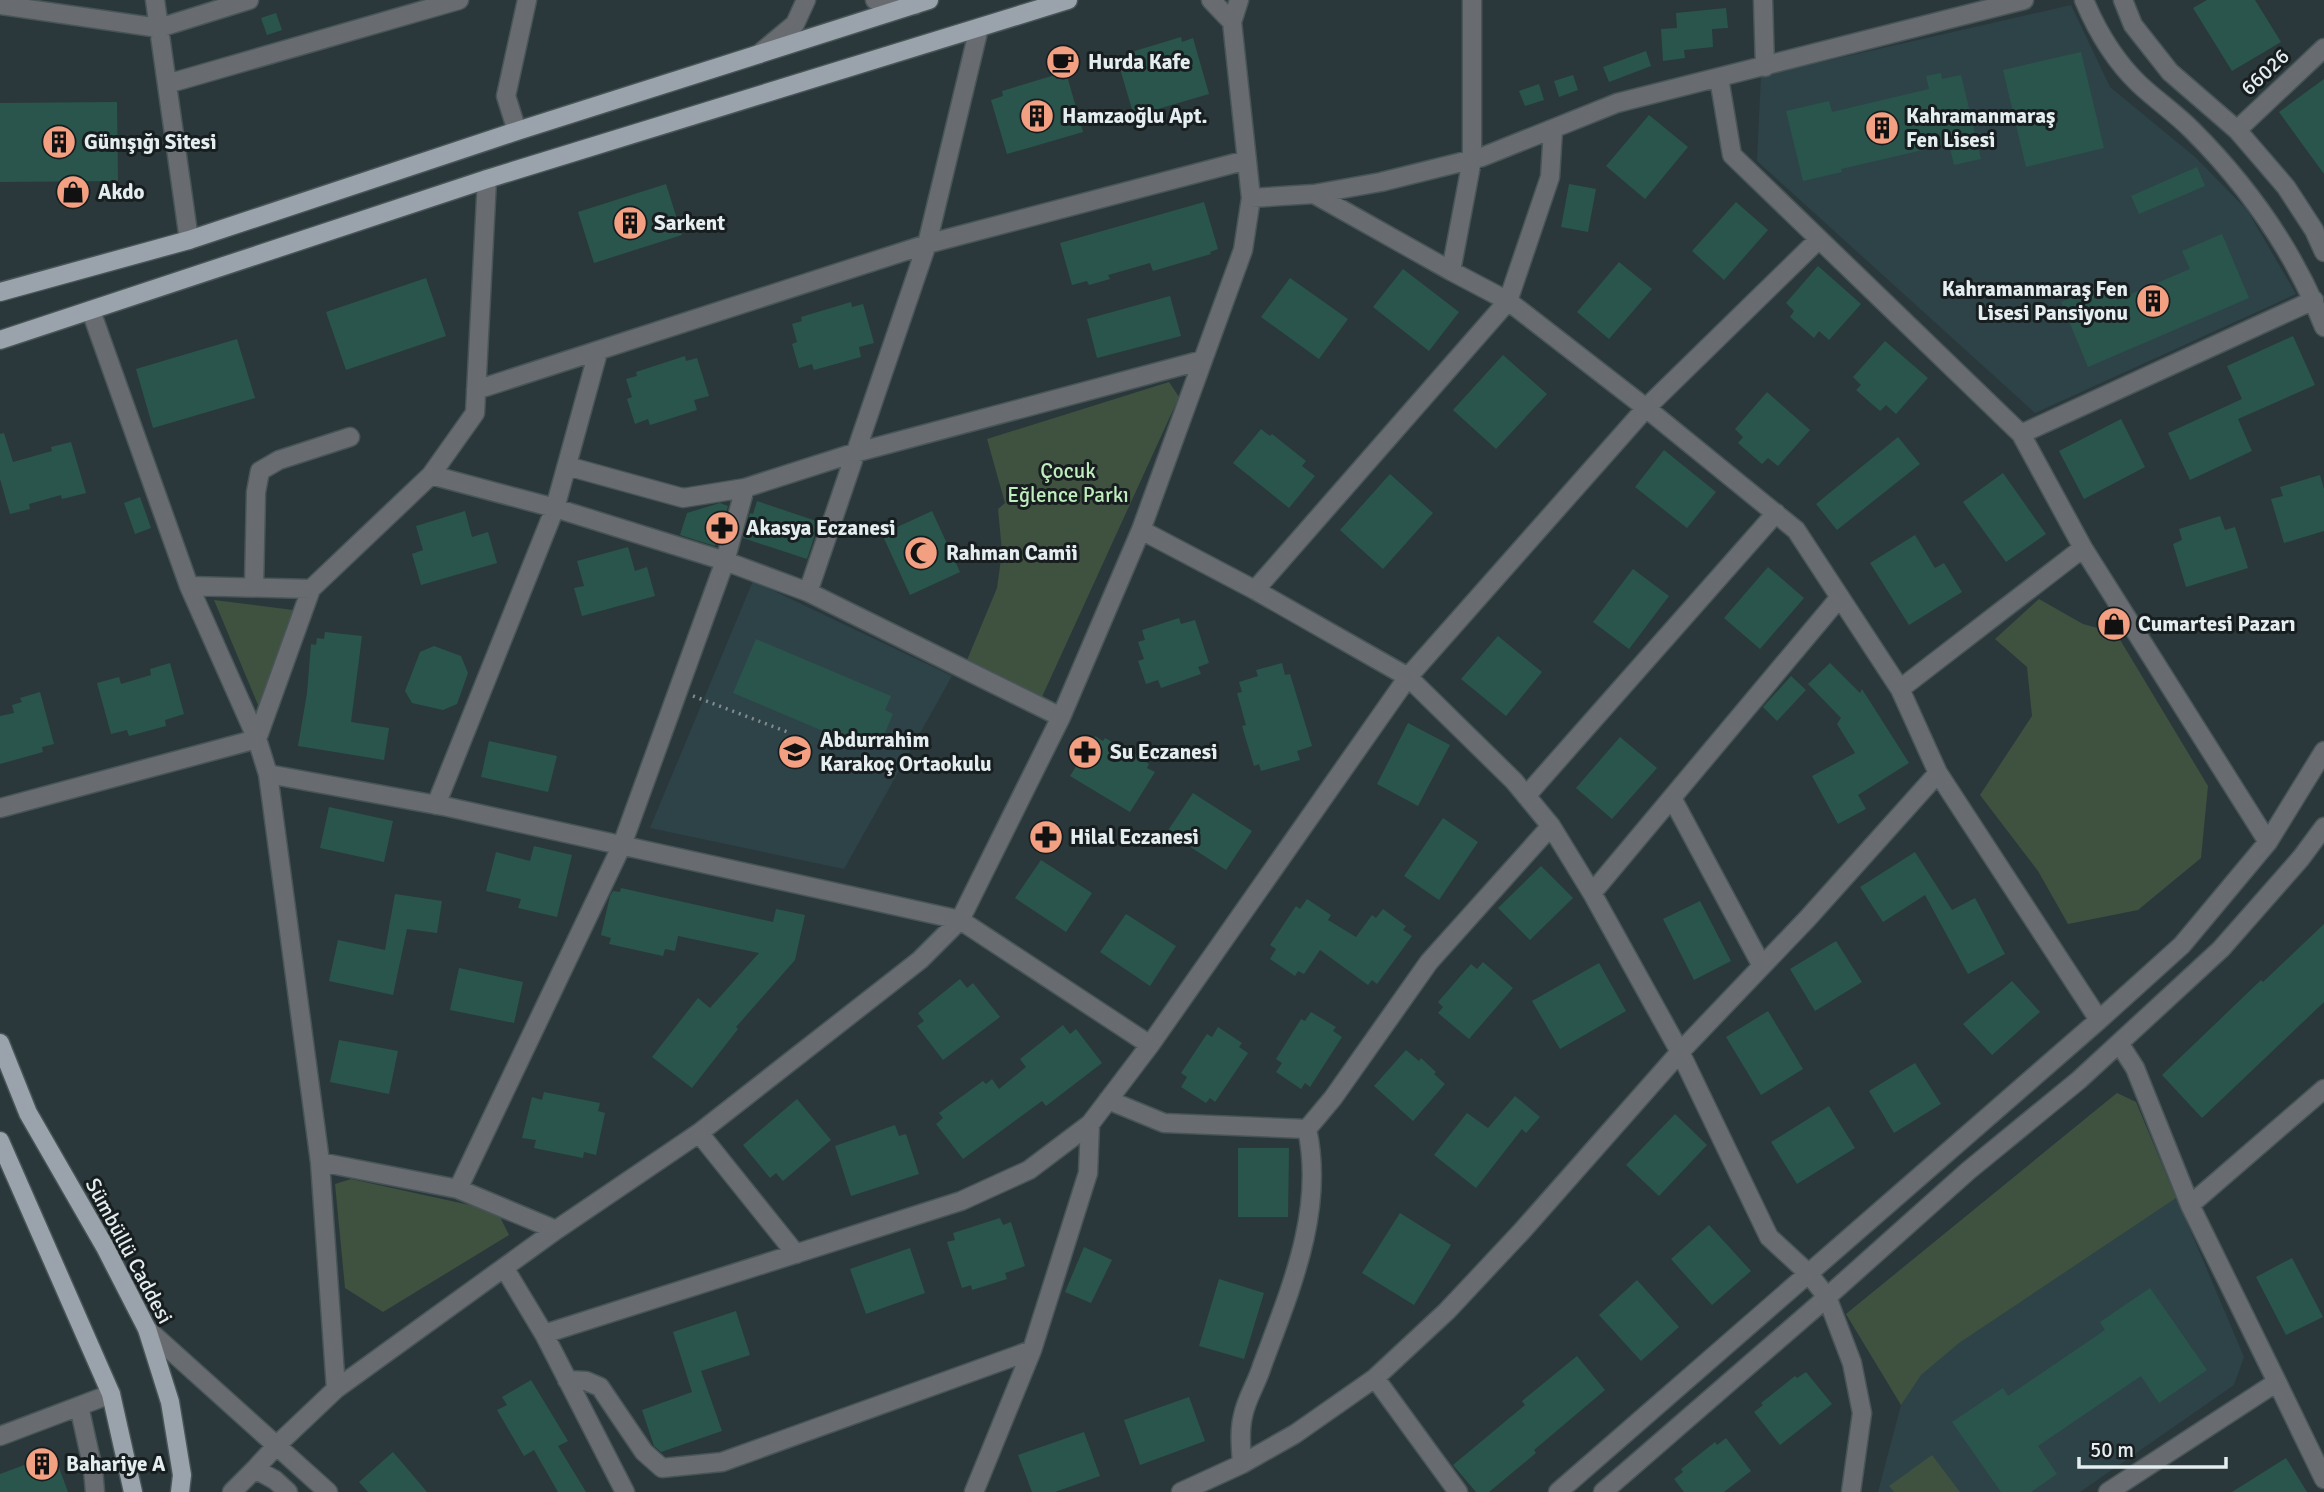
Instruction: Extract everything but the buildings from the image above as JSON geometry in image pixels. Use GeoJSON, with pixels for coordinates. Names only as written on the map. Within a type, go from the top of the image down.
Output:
{"type":"FeatureCollection","features":[{"type":"Feature","properties":{"kind":"main road"},"geometry":{"type":"LineString","coordinates":[[1,340],[487,180],[1068,0]]}},
{"type":"Feature","properties":{"kind":"main road"},"geometry":{"type":"LineString","coordinates":[[0,290],[20,287],[189,240],[517,131],[922,3]]}},
{"type":"Feature","properties":{"kind":"main road","name":"Sümbüllü Caddesi"},"geometry":{"type":"LineString","coordinates":[[0,1043],[28,1113],[105,1247],[147,1329],[170,1402],[182,1475],[180,1492]]}},
{"type":"Feature","properties":{"kind":"main road"},"geometry":{"type":"LineString","coordinates":[[0,1141],[111,1394],[133,1492]]}},
{"type":"Feature","properties":{"kind":"street"},"geometry":{"type":"LineString","coordinates":[[155,0],[189,240]]}},
{"type":"Feature","properties":{"kind":"street"},"geometry":{"type":"LineString","coordinates":[[0,5],[159,28],[249,0]]}},
{"type":"Feature","properties":{"kind":"street"},"geometry":{"type":"LineString","coordinates":[[167,84],[459,0]]}},
{"type":"Feature","properties":{"kind":"street"},"geometry":{"type":"LineString","coordinates":[[517,131],[506,96],[527,0]]}},
{"type":"Feature","properties":{"kind":"street"},"geometry":{"type":"LineString","coordinates":[[756,56],[795,24],[806,0]]}},
{"type":"Feature","properties":{"kind":"street"},"geometry":{"type":"LineString","coordinates":[[875,0],[922,3]]}},
{"type":"Feature","properties":{"kind":"street"},"geometry":{"type":"LineString","coordinates":[[1211,0],[1232,22]]}},
{"type":"Feature","properties":{"kind":"street"},"geometry":{"type":"LineString","coordinates":[[232,1492],[336,1389],[556,1230],[699,1133],[920,960],[960,920],[1061,717],[1141,530],[1243,250],[1251,198],[1232,22],[1239,0]]}},
{"type":"Feature","properties":{"kind":"street"},"geometry":{"type":"LineString","coordinates":[[1451,271],[1472,160],[1472,0]]}},
{"type":"Feature","properties":{"kind":"street"},"geometry":{"type":"LineString","coordinates":[[1763,0],[1765,67]]}},
{"type":"Feature","properties":{"kind":"street"},"geometry":{"type":"LineString","coordinates":[[1251,198],[1314,194],[1381,182],[1472,160],[1617,103],[2024,0]]}},
{"type":"Feature","properties":{"kind":"street"},"geometry":{"type":"LineString","coordinates":[[2084,0],[2097,29],[2138,83],[2191,129],[2239,181],[2295,262],[2324,327]]}},
{"type":"Feature","properties":{"kind":"street"},"geometry":{"type":"LineString","coordinates":[[2123,0],[2133,25],[2170,72],[2237,130],[2286,187],[2314,230],[2324,252]]}},
{"type":"Feature","properties":{"kind":"street"},"geometry":{"type":"LineString","coordinates":[[808,592],[927,244],[979,28]]}},
{"type":"Feature","properties":{"kind":"street","name":"66026"},"geometry":{"type":"LineString","coordinates":[[2237,130],[2324,48]]}},
{"type":"Feature","properties":{"kind":"street"},"geometry":{"type":"LineString","coordinates":[[1718,78],[1732,155],[2021,434],[2083,548],[2268,842]]}},
{"type":"Feature","properties":{"kind":"street"},"geometry":{"type":"LineString","coordinates":[[1255,590],[1508,301],[1550,177],[1553,130]]}},
{"type":"Feature","properties":{"kind":"street"},"geometry":{"type":"LineString","coordinates":[[476,390],[927,244],[1247,160]]}},
{"type":"Feature","properties":{"kind":"street"},"geometry":{"type":"LineString","coordinates":[[257,738],[311,589],[431,475],[475,413],[487,180]]}},
{"type":"Feature","properties":{"kind":"street"},"geometry":{"type":"LineString","coordinates":[[1314,194],[1508,301],[1646,408],[1796,530],[1900,689],[1938,773],[2099,1020]]}},
{"type":"Feature","properties":{"kind":"street"},"geometry":{"type":"LineString","coordinates":[[544,1334],[961,1201],[1029,1170],[1090,1125],[1150,1045],[1408,677],[1646,408],[1818,240]]}},
{"type":"Feature","properties":{"kind":"street"},"geometry":{"type":"LineString","coordinates":[[2021,434],[2314,300]]}},
{"type":"Feature","properties":{"kind":"street"},"geometry":{"type":"LineString","coordinates":[[91,310],[189,586],[257,738],[268,774],[320,1162],[336,1389]]}},
{"type":"Feature","properties":{"kind":"street"},"geometry":{"type":"LineString","coordinates":[[436,805],[555,508],[598,352]]}},
{"type":"Feature","properties":{"kind":"street"},"geometry":{"type":"LineString","coordinates":[[567,466],[683,498],[745,488],[854,453],[1203,359]]}},
{"type":"Feature","properties":{"kind":"street"},"geometry":{"type":"LineString","coordinates":[[254,587],[256,492],[260,471],[279,460],[350,437]]}},
{"type":"Feature","properties":{"kind":"street"},"geometry":{"type":"LineString","coordinates":[[431,475],[555,508],[724,561],[808,592],[1061,717]]}},
{"type":"Feature","properties":{"kind":"street"},"geometry":{"type":"LineString","coordinates":[[458,1189],[622,845],[724,561],[745,488]]}},
{"type":"Feature","properties":{"kind":"street"},"geometry":{"type":"LineString","coordinates":[[1526,796],[1776,513]]}},
{"type":"Feature","properties":{"kind":"street"},"geometry":{"type":"LineString","coordinates":[[1141,530],[1255,590],[1408,677],[1514,781],[1551,826],[1592,893],[1681,1052],[1769,1237],[1808,1273],[1827,1297],[1852,1363],[1862,1413],[1852,1492]]}},
{"type":"Feature","properties":{"kind":"street"},"geometry":{"type":"LineString","coordinates":[[1900,689],[2083,548]]}},
{"type":"Feature","properties":{"kind":"street"},"geometry":{"type":"LineString","coordinates":[[189,586],[311,589]]}},
{"type":"Feature","properties":{"kind":"street"},"geometry":{"type":"LineString","coordinates":[[1592,893],[1840,597]]}},
{"type":"Feature","properties":{"kind":"street"},"geometry":{"type":"LineString","coordinates":[[0,808],[257,738]]}},
{"type":"Feature","properties":{"kind":"street"},"geometry":{"type":"LineString","coordinates":[[1558,1492],[2182,945],[2268,842],[2324,751]]}},
{"type":"Feature","properties":{"kind":"street"},"geometry":{"type":"LineString","coordinates":[[1181,1492],[1241,1464],[1295,1434],[1375,1378],[1447,1311],[1938,773]]}},
{"type":"Feature","properties":{"kind":"street"},"geometry":{"type":"LineString","coordinates":[[268,774],[436,805],[960,920],[1150,1045]]}},
{"type":"Feature","properties":{"kind":"street"},"geometry":{"type":"LineString","coordinates":[[1672,798],[1762,966]]}},
{"type":"Feature","properties":{"kind":"street"},"geometry":{"type":"LineString","coordinates":[[1307,1129],[1429,962],[1551,826]]}},
{"type":"Feature","properties":{"kind":"street"},"geometry":{"type":"LineString","coordinates":[[1602,1492],[1968,1171],[2079,1080],[2221,948],[2301,858],[2324,827]]}},
{"type":"Feature","properties":{"kind":"street"},"geometry":{"type":"LineString","coordinates":[[2119,1043],[2135,1068],[2190,1205],[2324,1479]]}},
{"type":"Feature","properties":{"kind":"street"},"geometry":{"type":"LineString","coordinates":[[2190,1205],[2324,1089]]}},
{"type":"Feature","properties":{"kind":"street"},"geometry":{"type":"LineString","coordinates":[[1108,1101],[1164,1123],[1307,1129]]}},
{"type":"Feature","properties":{"kind":"street"},"geometry":{"type":"LineString","coordinates":[[974,1492],[1032,1350],[1088,1173],[1090,1125]]}},
{"type":"Feature","properties":{"kind":"street"},"geometry":{"type":"LineString","coordinates":[[1241,1464],[1242,1415],[1290,1288],[1309,1225],[1313,1185],[1312,1152],[1307,1129]]}},
{"type":"Feature","properties":{"kind":"street"},"geometry":{"type":"LineString","coordinates":[[699,1133],[796,1254]]}},
{"type":"Feature","properties":{"kind":"street"},"geometry":{"type":"LineString","coordinates":[[320,1162],[458,1189],[556,1230]]}},
{"type":"Feature","properties":{"kind":"street"},"geometry":{"type":"LineString","coordinates":[[505,1269],[544,1334],[625,1492]]}},
{"type":"Feature","properties":{"kind":"street"},"geometry":{"type":"LineString","coordinates":[[147,1329],[328,1492]]}},
{"type":"Feature","properties":{"kind":"street"},"geometry":{"type":"LineString","coordinates":[[567,1380],[586,1381],[600,1387],[644,1452],[662,1468],[722,1462],[1032,1350]]}},
{"type":"Feature","properties":{"kind":"street"},"geometry":{"type":"LineString","coordinates":[[1375,1378],[1458,1492]]}},
{"type":"Feature","properties":{"kind":"street"},"geometry":{"type":"LineString","coordinates":[[2108,1492],[2277,1382]]}},
{"type":"Feature","properties":{"kind":"street"},"geometry":{"type":"LineString","coordinates":[[0,1436],[111,1394]]}},
{"type":"Feature","properties":{"kind":"street"},"geometry":{"type":"LineString","coordinates":[[79,1406],[96,1492]]}},
{"type":"Feature","properties":{"kind":"street"},"geometry":{"type":"LineString","coordinates":[[255,1469],[275,1480],[288,1492]]}},
{"type":"Feature","properties":{"kind":"path"},"geometry":{"type":"LineString","coordinates":[[678,691],[790,733]]}},
{"type":"Feature","properties":{"kind":"shaded area"},"geometry":{"type":"Polygon","coordinates":[[[2071,5],[2110,87],[2195,157],[2247,210],[2296,294],[2035,413],[1757,161],[1761,76],[2071,5]]]}},
{"type":"Feature","properties":{"kind":"shaded area","name":"Abdurrahim Karakoç Ortaokulu"},"geometry":{"type":"Polygon","coordinates":[[[753,581],[952,676],[844,869],[650,828],[753,581]]]}},
{"type":"Feature","properties":{"kind":"shaded area"},"geometry":{"type":"Polygon","coordinates":[[[2117,1093],[2136,1102],[2244,1357],[2234,1385],[2080,1492],[1878,1492],[1901,1405],[1846,1314],[2117,1093]]]}},
{"type":"Feature","properties":{"kind":"green space","name":"Çocuk Eğlence Parkı"},"geometry":{"type":"Polygon","coordinates":[[[1169,382],[1179,397],[1041,699],[967,660],[997,588],[1002,552],[998,509],[1005,503],[987,439],[1169,382]]]}},
{"type":"Feature","properties":{"kind":"green space"},"geometry":{"type":"Polygon","coordinates":[[[2039,599],[2083,624],[2116,633],[2208,786],[2201,858],[2138,910],[2068,924],[2038,871],[1980,795],[2032,716],[2027,667],[1995,639],[2039,599]]]}},
{"type":"Feature","properties":{"kind":"green space"},"geometry":{"type":"Polygon","coordinates":[[[214,600],[293,610],[261,712],[214,600]]]}},
{"type":"Feature","properties":{"kind":"green space"},"geometry":{"type":"Polygon","coordinates":[[[2117,1093],[2136,1102],[2176,1198],[1959,1343],[1921,1375],[1901,1405],[1846,1314],[2117,1093]]]}},
{"type":"Feature","properties":{"kind":"green space"},"geometry":{"type":"Polygon","coordinates":[[[351,1179],[497,1211],[509,1235],[383,1312],[345,1288],[335,1184],[351,1179]]]}},
{"type":"Feature","properties":{"kind":"green space"},"geometry":{"type":"Polygon","coordinates":[[[1932,1455],[1960,1492],[1894,1492],[1889,1486],[1932,1455]]]}},
{"type":"Feature","properties":{"kind":"place","name":"Hurda Kafe"},"geometry":{"type":"Point","coordinates":[1063,62]}},
{"type":"Feature","properties":{"kind":"place","name":"Hamzaoğlu Apt."},"geometry":{"type":"Point","coordinates":[1037,116]}},
{"type":"Feature","properties":{"kind":"place","name":"Kahramanmaraş Fen Lisesi"},"geometry":{"type":"Point","coordinates":[1882,128]}},
{"type":"Feature","properties":{"kind":"place","name":"Günışığı Sitesi"},"geometry":{"type":"Point","coordinates":[59,142]}},
{"type":"Feature","properties":{"kind":"place","name":"Akdo"},"geometry":{"type":"Point","coordinates":[73,192]}},
{"type":"Feature","properties":{"kind":"place","name":"Sarkent"},"geometry":{"type":"Point","coordinates":[630,223]}},
{"type":"Feature","properties":{"kind":"place","name":"Kahramanmaraş Fen Lisesi Pansiyonu"},"geometry":{"type":"Point","coordinates":[2153,301]}},
{"type":"Feature","properties":{"kind":"place","name":"Akasya Eczanesi"},"geometry":{"type":"Point","coordinates":[722,528]}},
{"type":"Feature","properties":{"kind":"place","name":"Rahman Camii"},"geometry":{"type":"Point","coordinates":[921,553]}},
{"type":"Feature","properties":{"kind":"place","name":"Cumartesi Pazarı"},"geometry":{"type":"Point","coordinates":[2114,624]}},
{"type":"Feature","properties":{"kind":"place","name":"Abdurrahim Karakoç Ortaokulu"},"geometry":{"type":"Point","coordinates":[795,752]}},
{"type":"Feature","properties":{"kind":"place","name":"Su Eczanesi"},"geometry":{"type":"Point","coordinates":[1085,752]}},
{"type":"Feature","properties":{"kind":"place","name":"Hilal Eczanesi"},"geometry":{"type":"Point","coordinates":[1046,837]}},
{"type":"Feature","properties":{"kind":"place","name":"Bahariye A"},"geometry":{"type":"Point","coordinates":[42,1464]}}]}
